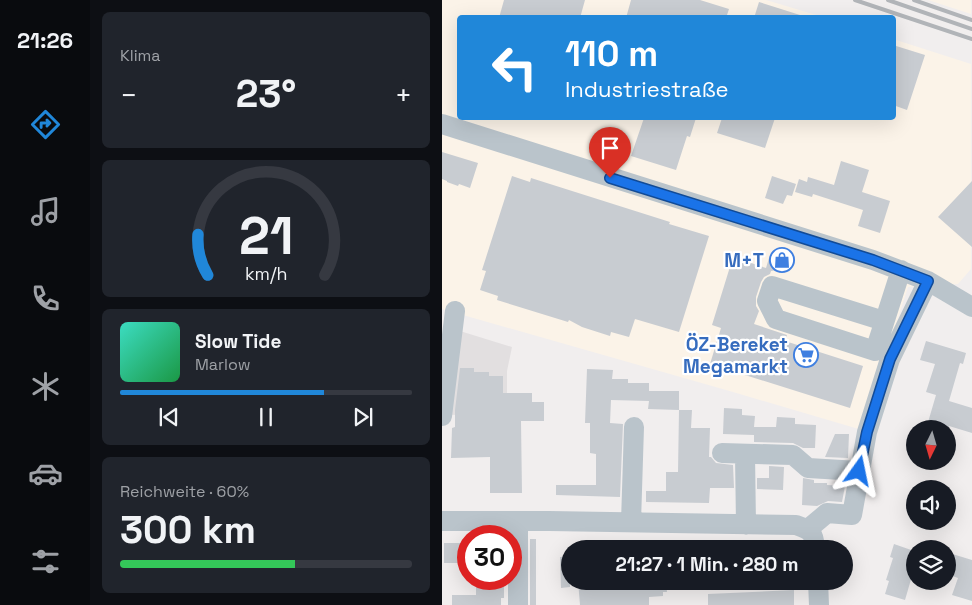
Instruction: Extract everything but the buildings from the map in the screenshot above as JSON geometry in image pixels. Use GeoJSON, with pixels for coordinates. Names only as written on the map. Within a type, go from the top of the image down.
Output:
{"type":"FeatureCollection","features":[{"type":"Feature","properties":{"kind":"street"},"geometry":{"type":"LineString","coordinates":[[442,124],[873,260],[928,281],[972,306]]}},
{"type":"Feature","properties":{"kind":"street"},"geometry":{"type":"LineString","coordinates":[[884,322],[772,286],[767,301],[776,319],[875,351],[901,270]]}},
{"type":"Feature","properties":{"kind":"street"},"geometry":{"type":"LineString","coordinates":[[808,529],[827,513],[852,515],[867,432],[890,359],[928,281]]}},
{"type":"Feature","properties":{"kind":"street"},"geometry":{"type":"LineString","coordinates":[[442,416],[455,311]]}},
{"type":"Feature","properties":{"kind":"street"},"geometry":{"type":"LineString","coordinates":[[631,522],[634,427]]}},
{"type":"Feature","properties":{"kind":"street"},"geometry":{"type":"LineString","coordinates":[[722,453],[793,455],[808,468],[859,471]]}},
{"type":"Feature","properties":{"kind":"street"},"geometry":{"type":"LineString","coordinates":[[745,454],[746,525]]}},
{"type":"Feature","properties":{"kind":"street"},"geometry":{"type":"LineString","coordinates":[[442,521],[796,525],[808,529],[815,540]]}},
{"type":"Feature","properties":{"kind":"street"},"geometry":{"type":"LineString","coordinates":[[518,521],[518,605]]}},
{"type":"Feature","properties":{"kind":"street"},"geometry":{"type":"LineString","coordinates":[[818,590],[819,605]]}},
{"type":"Feature","properties":{"kind":"shaded area"},"geometry":{"type":"Polygon","coordinates":[[[442,0],[766,0],[816,15],[457,15],[457,120],[896,120],[896,40],[971,64],[971,269],[958,284],[908,287],[862,430],[442,309],[442,0]]]}},
{"type":"Feature","properties":{"kind":"shaded area"},"geometry":{"type":"Polygon","coordinates":[[[928,0],[971,0],[971,14],[928,0]]]}},
{"type":"Feature","properties":{"kind":"shaded area"},"geometry":{"type":"Polygon","coordinates":[[[460,331],[512,347],[507,371],[507,414],[447,415],[460,331]]]}},
{"type":"Feature","properties":{"kind":"railway"},"geometry":{"type":"LineString","coordinates":[[855,0],[972,39]]}},
{"type":"Feature","properties":{"kind":"railway"},"geometry":{"type":"LineString","coordinates":[[888,0],[972,29]]}},
{"type":"Feature","properties":{"kind":"railway"},"geometry":{"type":"LineString","coordinates":[[914,0],[972,20]]}},
{"type":"Feature","properties":{"kind":"place","name":"M+T"},"geometry":{"type":"Point","coordinates":[782,260]}},
{"type":"Feature","properties":{"kind":"place","name":"ÖZ-Bereket Megamarkt"},"geometry":{"type":"Point","coordinates":[806,355]}},
{"type":"Feature","properties":{"kind":"route"},"geometry":{"type":"LineString","coordinates":[[610,178],[873,260],[928,281],[890,359],[867,432],[859,471]]}}]}
